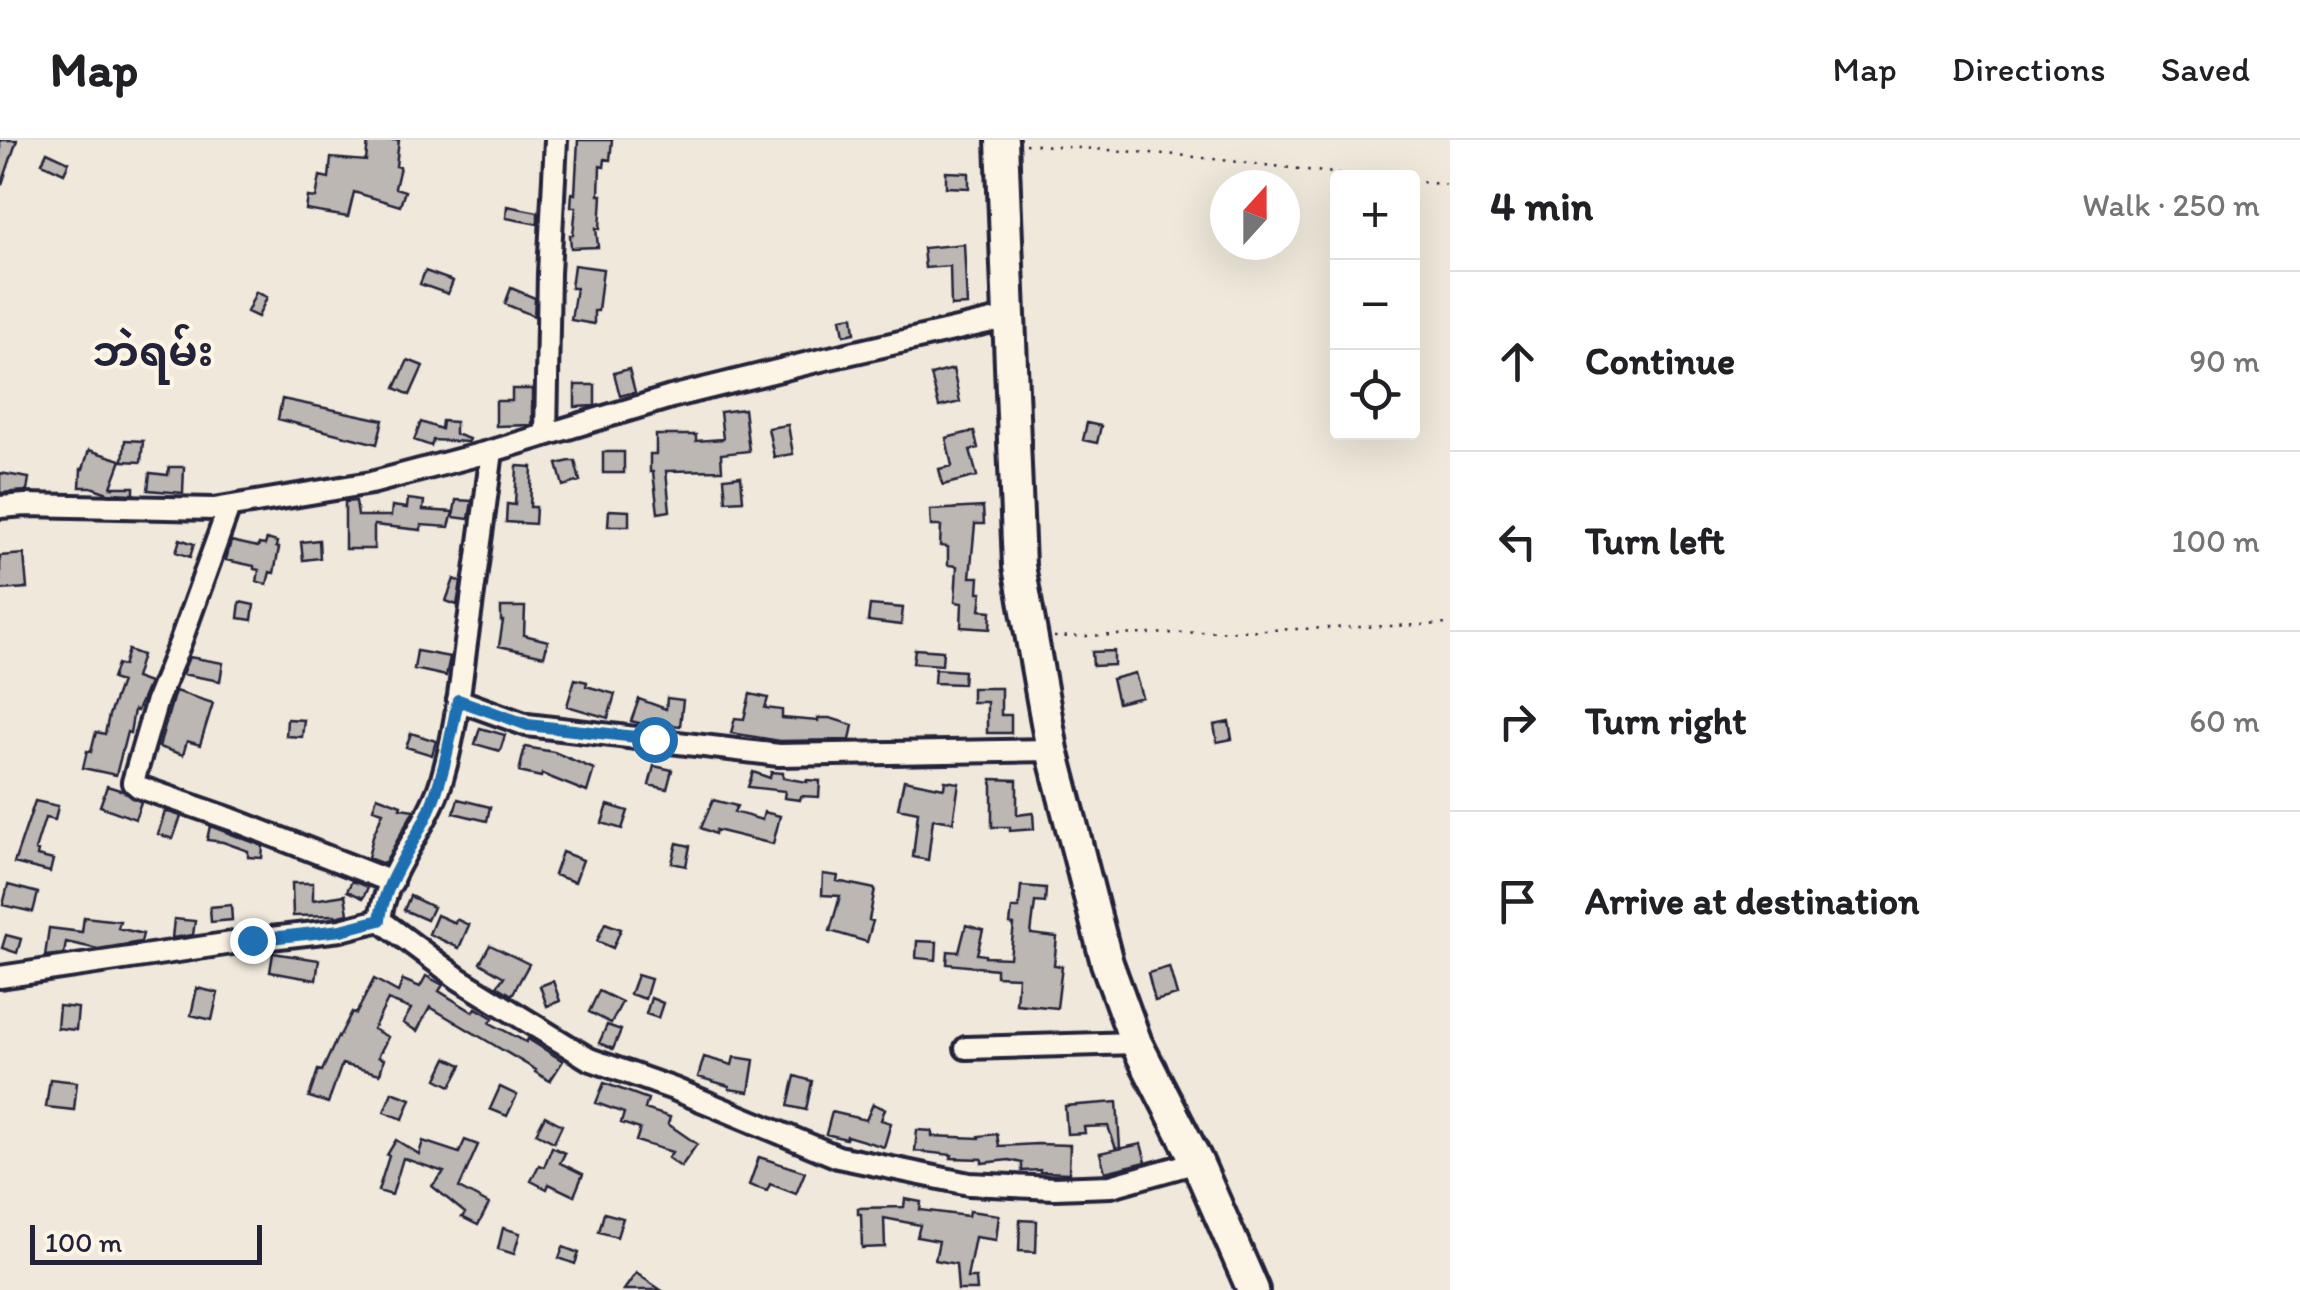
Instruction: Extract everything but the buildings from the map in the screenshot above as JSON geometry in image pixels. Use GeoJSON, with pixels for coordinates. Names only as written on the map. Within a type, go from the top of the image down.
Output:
{"type":"FeatureCollection","features":[{"type":"Feature","properties":{"kind":"highway"},"geometry":{"type":"LineString","coordinates":[[1002,141],[1019,566],[1052,750],[1107,963],[1136,1043],[1197,1162],[1253,1290]]}},
{"type":"Feature","properties":{"kind":"street"},"geometry":{"type":"LineString","coordinates":[[546,434],[556,140]]}},
{"type":"Feature","properties":{"kind":"street"},"geometry":{"type":"LineString","coordinates":[[0,507],[214,510],[372,483],[728,383],[1010,317]]}},
{"type":"Feature","properties":{"kind":"street"},"geometry":{"type":"LineString","coordinates":[[380,920],[392,882],[442,781],[458,700],[492,451]]}},
{"type":"Feature","properties":{"kind":"street"},"geometry":{"type":"LineString","coordinates":[[229,507],[157,700],[133,782],[392,882]]}},
{"type":"Feature","properties":{"kind":"street"},"geometry":{"type":"LineString","coordinates":[[458,700],[528,725],[780,755],[1052,750]]}},
{"type":"Feature","properties":{"kind":"street"},"geometry":{"type":"LineString","coordinates":[[0,977],[341,930],[380,920]]}},
{"type":"Feature","properties":{"kind":"street"},"geometry":{"type":"LineString","coordinates":[[380,920],[459,979],[589,1059],[838,1158],[969,1184],[1054,1188],[1111,1186],[1197,1162]]}},
{"type":"Feature","properties":{"kind":"street"},"geometry":{"type":"LineString","coordinates":[[966,1048],[1136,1043]]}},
{"type":"Feature","properties":{"kind":"path"},"geometry":{"type":"LineString","coordinates":[[1002,141],[1178,154],[1330,172]]}},
{"type":"Feature","properties":{"kind":"path"},"geometry":{"type":"LineString","coordinates":[[1420,182],[1450,184]]}},
{"type":"Feature","properties":{"kind":"path"},"geometry":{"type":"LineString","coordinates":[[1032,638],[1450,624]]}},
{"type":"Feature","properties":{"kind":"district","name":"ဘဲရမ်း"},"geometry":{"type":"Point","coordinates":[153,351]}},
{"type":"Feature","properties":{"kind":"route"},"geometry":{"type":"LineString","coordinates":[[252,940],[341,930],[380,920],[398,868],[442,781],[458,700],[528,725],[654,739]]}}]}
